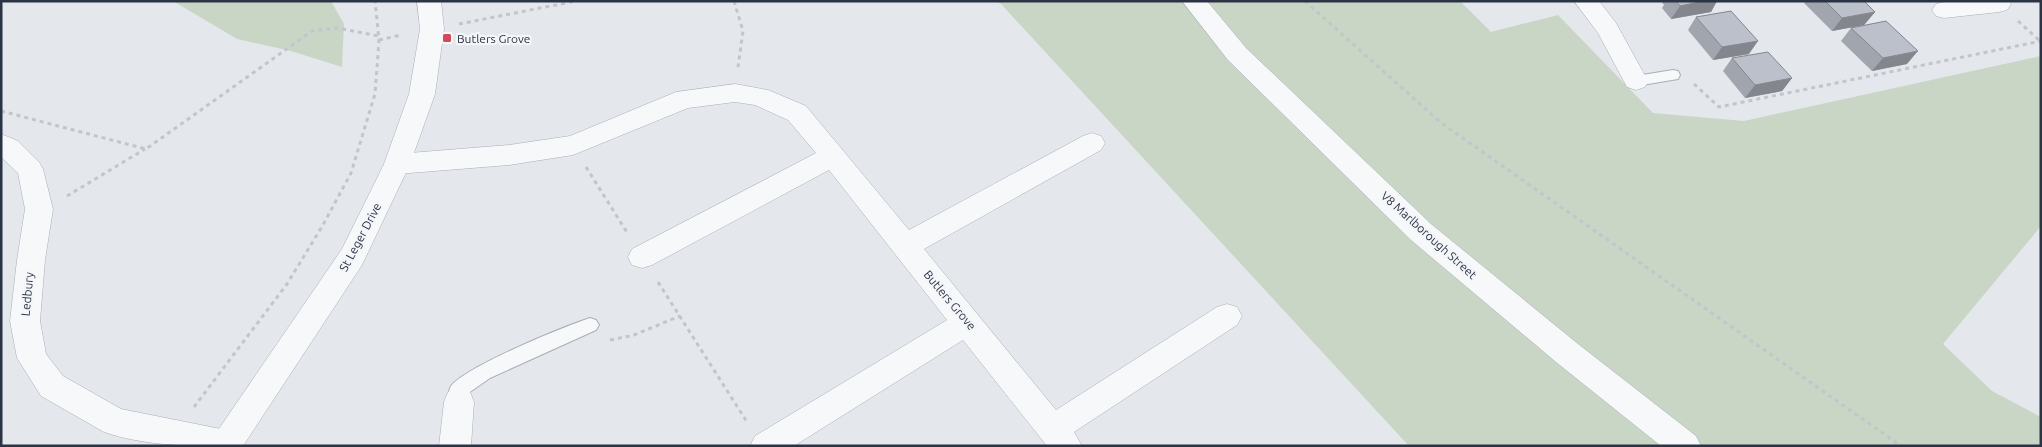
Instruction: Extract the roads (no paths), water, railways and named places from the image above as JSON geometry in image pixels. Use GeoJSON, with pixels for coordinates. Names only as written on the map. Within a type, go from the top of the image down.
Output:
{"type":"FeatureCollection","features":[{"type":"Feature","properties":{"kind":"street","name":"St Leger Drive"},"geometry":{"type":"LineString","coordinates":[[225,445],[352,257],[397,164],[422,94],[432,29],[428,1]]}},
{"type":"Feature","properties":{"kind":"street","name":"V8 Marlborough Street"},"geometry":{"type":"LineString","coordinates":[[1194,1],[1237,54],[1421,232],[1566,353],[1685,446]]}},
{"type":"Feature","properties":{"kind":"street"},"geometry":{"type":"LineString","coordinates":[[1586,1],[1608,29],[1636,82]]}},
{"type":"Feature","properties":{"kind":"street"},"geometry":{"type":"LineString","coordinates":[[1944,10],[1971,4],[1999,4]]}},
{"type":"Feature","properties":{"kind":"street","name":"Butlers Grove"},"geometry":{"type":"LineString","coordinates":[[397,164],[509,155],[573,145],[685,99],[735,93],[758,97],[797,113],[968,322],[1059,437]]}},
{"type":"Feature","properties":{"kind":"street"},"geometry":{"type":"LineString","coordinates":[[905,246],[1092,143]]}},
{"type":"Feature","properties":{"kind":"street","name":"Ledbury"},"geometry":{"type":"LineString","coordinates":[[1,144],[9,148],[30,169],[39,209],[30,260],[25,321],[32,358],[52,386],[114,422],[225,445]]}},
{"type":"Feature","properties":{"kind":"street"},"geometry":{"type":"LineString","coordinates":[[642,258],[833,156]]}},
{"type":"Feature","properties":{"kind":"street"},"geometry":{"type":"LineString","coordinates":[[1059,437],[1227,316]]}},
{"type":"Feature","properties":{"kind":"street"},"geometry":{"type":"LineString","coordinates":[[759,438],[968,322]]}},
{"type":"Feature","properties":{"kind":"street"},"geometry":{"type":"LineString","coordinates":[[455,446],[459,402]]}},
{"type":"Feature","properties":{"kind":"lane"},"geometry":{"type":"LineString","coordinates":[[1636,82],[1673,75]]}},
{"type":"Feature","properties":{"kind":"lane"},"geometry":{"type":"LineString","coordinates":[[459,402],[458,391],[484,372],[590,325]]}},
{"type":"Feature","properties":{"kind":"place","name":"Butlers Grove"},"geometry":{"type":"Point","coordinates":[447,38]}}]}
